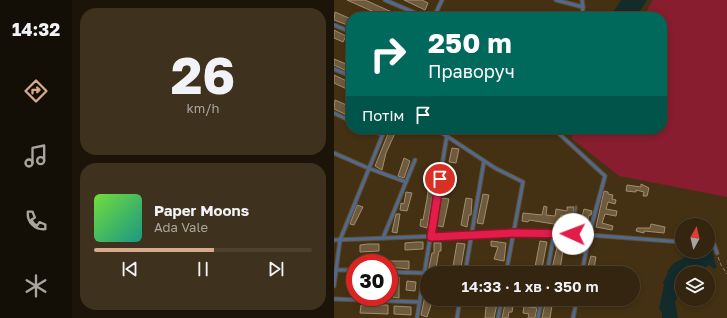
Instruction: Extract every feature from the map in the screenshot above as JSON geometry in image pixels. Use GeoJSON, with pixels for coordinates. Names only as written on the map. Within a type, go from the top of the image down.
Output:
{"type":"FeatureCollection","features":[{"type":"Feature","properties":{"kind":"street"},"geometry":{"type":"LineString","coordinates":[[385,0],[413,12]]}},
{"type":"Feature","properties":{"kind":"street"},"geometry":{"type":"LineString","coordinates":[[436,12],[442,0]]}},
{"type":"Feature","properties":{"kind":"street"},"geometry":{"type":"LineString","coordinates":[[556,0],[583,7]]}},
{"type":"Feature","properties":{"kind":"street"},"geometry":{"type":"LineString","coordinates":[[582,0],[582,12]]}},
{"type":"Feature","properties":{"kind":"street"},"geometry":{"type":"LineString","coordinates":[[334,25],[346,30]]}},
{"type":"Feature","properties":{"kind":"street"},"geometry":{"type":"LineString","coordinates":[[334,69],[346,74]]}},
{"type":"Feature","properties":{"kind":"street"},"geometry":{"type":"LineString","coordinates":[[334,114],[346,119]]}},
{"type":"Feature","properties":{"kind":"street"},"geometry":{"type":"LineString","coordinates":[[334,286],[340,240],[383,134]]}},
{"type":"Feature","properties":{"kind":"street"},"geometry":{"type":"LineString","coordinates":[[559,134],[605,176],[589,235],[583,266]]}},
{"type":"Feature","properties":{"kind":"street"},"geometry":{"type":"LineString","coordinates":[[425,266],[447,135],[495,168],[523,182],[507,266]]}},
{"type":"Feature","properties":{"kind":"street"},"geometry":{"type":"LineString","coordinates":[[334,153],[368,168],[406,182]]}},
{"type":"Feature","properties":{"kind":"street"},"geometry":{"type":"LineString","coordinates":[[383,238],[415,160]]}},
{"type":"Feature","properties":{"kind":"street"},"geometry":{"type":"LineString","coordinates":[[466,266],[484,161]]}},
{"type":"Feature","properties":{"kind":"street"},"geometry":{"type":"LineString","coordinates":[[334,240],[514,233],[573,234],[675,241]]}},
{"type":"Feature","properties":{"kind":"street"},"geometry":{"type":"LineString","coordinates":[[548,266],[554,234]]}},
{"type":"Feature","properties":{"kind":"street"},"geometry":{"type":"LineString","coordinates":[[715,247],[717,253]]}},
{"type":"Feature","properties":{"kind":"street"},"geometry":{"type":"LineString","coordinates":[[336,270],[346,270]]}},
{"type":"Feature","properties":{"kind":"street"},"geometry":{"type":"LineString","coordinates":[[398,272],[420,273]]}},
{"type":"Feature","properties":{"kind":"street"},"geometry":{"type":"LineString","coordinates":[[416,318],[420,296]]}},
{"type":"Feature","properties":{"kind":"street"},"geometry":{"type":"LineString","coordinates":[[334,299],[419,302]]}},
{"type":"Feature","properties":{"kind":"street"},"geometry":{"type":"LineString","coordinates":[[456,318],[459,306]]}},
{"type":"Feature","properties":{"kind":"street"},"geometry":{"type":"LineString","coordinates":[[498,318],[501,306]]}},
{"type":"Feature","properties":{"kind":"street"},"geometry":{"type":"LineString","coordinates":[[538,318],[541,306]]}},
{"type":"Feature","properties":{"kind":"street"},"geometry":{"type":"LineString","coordinates":[[573,318],[576,306]]}},
{"type":"Feature","properties":{"kind":"lane"},"geometry":{"type":"LineString","coordinates":[[573,234],[576,207]]}},
{"type":"Feature","properties":{"kind":"path"},"geometry":{"type":"LineString","coordinates":[[717,253],[721,265],[727,274]]}},
{"type":"Feature","properties":{"kind":"shaded area"},"geometry":{"type":"Polygon","coordinates":[[[653,0],[727,0],[727,197],[619,176],[571,138],[574,134],[667,134],[667,12],[646,12],[653,0]]]}},
{"type":"Feature","properties":{"kind":"water"},"geometry":{"type":"Polygon","coordinates":[[[621,0],[647,0],[639,12],[613,12],[621,0]]]}},
{"type":"Feature","properties":{"kind":"water"},"geometry":{"type":"Polygon","coordinates":[[[714,258],[717,267],[715,268],[715,266],[709,265],[675,266],[675,306],[678,318],[662,318],[662,313],[659,309],[664,285],[663,282],[668,270],[674,263],[682,259],[714,258]]]}},
{"type":"Feature","properties":{"kind":"building"},"geometry":{"type":"Polygon","coordinates":[[[347,0],[365,0],[392,12],[374,12],[347,0]]]}},
{"type":"Feature","properties":{"kind":"building"},"geometry":{"type":"Polygon","coordinates":[[[404,0],[422,0],[428,3],[425,10],[404,0]]]}},
{"type":"Feature","properties":{"kind":"building"},"geometry":{"type":"Polygon","coordinates":[[[335,12],[346,17],[346,24],[334,20],[335,12]]]}},
{"type":"Feature","properties":{"kind":"building"},"geometry":{"type":"Polygon","coordinates":[[[334,30],[346,36],[343,42],[334,38],[334,30]]]}},
{"type":"Feature","properties":{"kind":"building"},"geometry":{"type":"Polygon","coordinates":[[[334,59],[346,64],[346,71],[334,65],[334,59]]]}},
{"type":"Feature","properties":{"kind":"building"},"geometry":{"type":"Polygon","coordinates":[[[334,75],[346,81],[346,89],[334,83],[334,75]]]}},
{"type":"Feature","properties":{"kind":"building"},"geometry":{"type":"Polygon","coordinates":[[[335,100],[346,105],[346,115],[334,109],[335,100]]]}},
{"type":"Feature","properties":{"kind":"building"},"geometry":{"type":"Polygon","coordinates":[[[388,134],[395,134],[386,153],[382,170],[375,166],[388,134]]]}},
{"type":"Feature","properties":{"kind":"building"},"geometry":{"type":"Polygon","coordinates":[[[452,148],[459,149],[456,163],[449,162],[452,148]]]}},
{"type":"Feature","properties":{"kind":"building"},"geometry":{"type":"Polygon","coordinates":[[[404,158],[410,161],[404,178],[398,176],[404,158]]]}},
{"type":"Feature","properties":{"kind":"building"},"geometry":{"type":"Polygon","coordinates":[[[431,165],[438,166],[427,228],[420,226],[421,219],[423,220],[427,199],[431,165]]]}},
{"type":"Feature","properties":{"kind":"building"},"geometry":{"type":"Polygon","coordinates":[[[641,184],[649,188],[647,196],[643,196],[644,192],[636,190],[636,192],[626,191],[627,185],[641,187],[641,184]]]}},
{"type":"Feature","properties":{"kind":"building"},"geometry":{"type":"Polygon","coordinates":[[[604,191],[613,195],[612,199],[616,200],[615,204],[608,202],[606,209],[617,211],[616,216],[605,214],[602,223],[613,226],[612,230],[596,227],[604,191]]]}},
{"type":"Feature","properties":{"kind":"building"},"geometry":{"type":"Polygon","coordinates":[[[406,192],[412,193],[407,211],[400,210],[401,203],[404,204],[406,192]]]}},
{"type":"Feature","properties":{"kind":"building"},"geometry":{"type":"Polygon","coordinates":[[[483,194],[489,195],[483,224],[477,223],[483,194]]]}},
{"type":"Feature","properties":{"kind":"building"},"geometry":{"type":"Polygon","coordinates":[[[441,198],[449,199],[443,227],[435,225],[441,198]]]}},
{"type":"Feature","properties":{"kind":"building"},"geometry":{"type":"Polygon","coordinates":[[[466,198],[472,199],[471,215],[469,215],[467,227],[461,225],[466,198]]]}},
{"type":"Feature","properties":{"kind":"building"},"geometry":{"type":"Polygon","coordinates":[[[357,205],[363,207],[354,225],[350,224],[357,205]]]}},
{"type":"Feature","properties":{"kind":"building"},"geometry":{"type":"Polygon","coordinates":[[[544,206],[547,207],[546,215],[555,216],[556,209],[567,211],[567,207],[574,207],[572,224],[566,224],[567,216],[561,215],[560,225],[529,220],[528,222],[522,221],[523,213],[542,215],[544,206]]]}},
{"type":"Feature","properties":{"kind":"building"},"geometry":{"type":"Polygon","coordinates":[[[584,209],[592,211],[591,215],[589,215],[586,226],[580,224],[584,209]]]}},
{"type":"Feature","properties":{"kind":"building"},"geometry":{"type":"Polygon","coordinates":[[[396,214],[400,214],[397,233],[392,232],[396,214]]]}},
{"type":"Feature","properties":{"kind":"building"},"geometry":{"type":"Polygon","coordinates":[[[651,224],[665,227],[664,233],[644,231],[644,233],[636,231],[637,228],[650,228],[651,224]]]}},
{"type":"Feature","properties":{"kind":"building"},"geometry":{"type":"Polygon","coordinates":[[[491,241],[506,243],[504,261],[494,259],[498,247],[491,246],[491,241]]]}},
{"type":"Feature","properties":{"kind":"building"},"geometry":{"type":"Polygon","coordinates":[[[540,241],[547,242],[542,266],[535,266],[540,241]]]}},
{"type":"Feature","properties":{"kind":"building"},"geometry":{"type":"Polygon","coordinates":[[[423,242],[423,249],[405,250],[405,243],[423,242]]]}},
{"type":"Feature","properties":{"kind":"building"},"geometry":{"type":"Polygon","coordinates":[[[434,243],[441,243],[441,251],[439,251],[436,266],[429,266],[432,253],[434,253],[434,243]]]}},
{"type":"Feature","properties":{"kind":"building"},"geometry":{"type":"Polygon","coordinates":[[[457,243],[465,244],[461,266],[453,266],[457,243]]]}},
{"type":"Feature","properties":{"kind":"building"},"geometry":{"type":"Polygon","coordinates":[[[558,243],[564,244],[560,266],[553,266],[557,247],[555,246],[558,243]]]}},
{"type":"Feature","properties":{"kind":"building"},"geometry":{"type":"Polygon","coordinates":[[[379,244],[379,251],[360,252],[360,245],[379,244]]]}},
{"type":"Feature","properties":{"kind":"building"},"geometry":{"type":"Polygon","coordinates":[[[591,256],[596,257],[594,266],[588,266],[591,256]]]}},
{"type":"Feature","properties":{"kind":"building"},"geometry":{"type":"Polygon","coordinates":[[[398,261],[409,261],[409,269],[398,268],[398,261]]]}},
{"type":"Feature","properties":{"kind":"building"},"geometry":{"type":"Polygon","coordinates":[[[398,277],[399,277],[398,298],[398,277]]]}},
{"type":"Feature","properties":{"kind":"building"},"geometry":{"type":"Polygon","coordinates":[[[407,281],[416,282],[415,291],[406,290],[407,281]]]}},
{"type":"Feature","properties":{"kind":"building"},"geometry":{"type":"Polygon","coordinates":[[[361,306],[388,306],[388,314],[360,313],[361,306]]]}},
{"type":"Feature","properties":{"kind":"building"},"geometry":{"type":"Polygon","coordinates":[[[394,306],[411,307],[411,315],[394,314],[394,306]]]}},
{"type":"Feature","properties":{"kind":"building"},"geometry":{"type":"Polygon","coordinates":[[[423,306],[431,306],[427,317],[421,315],[423,306]]]}},
{"type":"Feature","properties":{"kind":"building"},"geometry":{"type":"Polygon","coordinates":[[[497,306],[494,318],[485,318],[486,307],[497,306]]]}},
{"type":"Feature","properties":{"kind":"building"},"geometry":{"type":"Polygon","coordinates":[[[505,306],[513,306],[512,312],[509,312],[508,318],[502,318],[505,306]]]}},
{"type":"Feature","properties":{"kind":"building"},"geometry":{"type":"Polygon","coordinates":[[[524,306],[537,308],[535,318],[528,318],[529,314],[523,313],[524,306]]]}},
{"type":"Feature","properties":{"kind":"building"},"geometry":{"type":"Polygon","coordinates":[[[545,306],[552,306],[550,318],[542,318],[545,306]]]}},
{"type":"Feature","properties":{"kind":"route"},"geometry":{"type":"LineString","coordinates":[[440,179],[431,237],[514,233],[573,234]]}}]}
